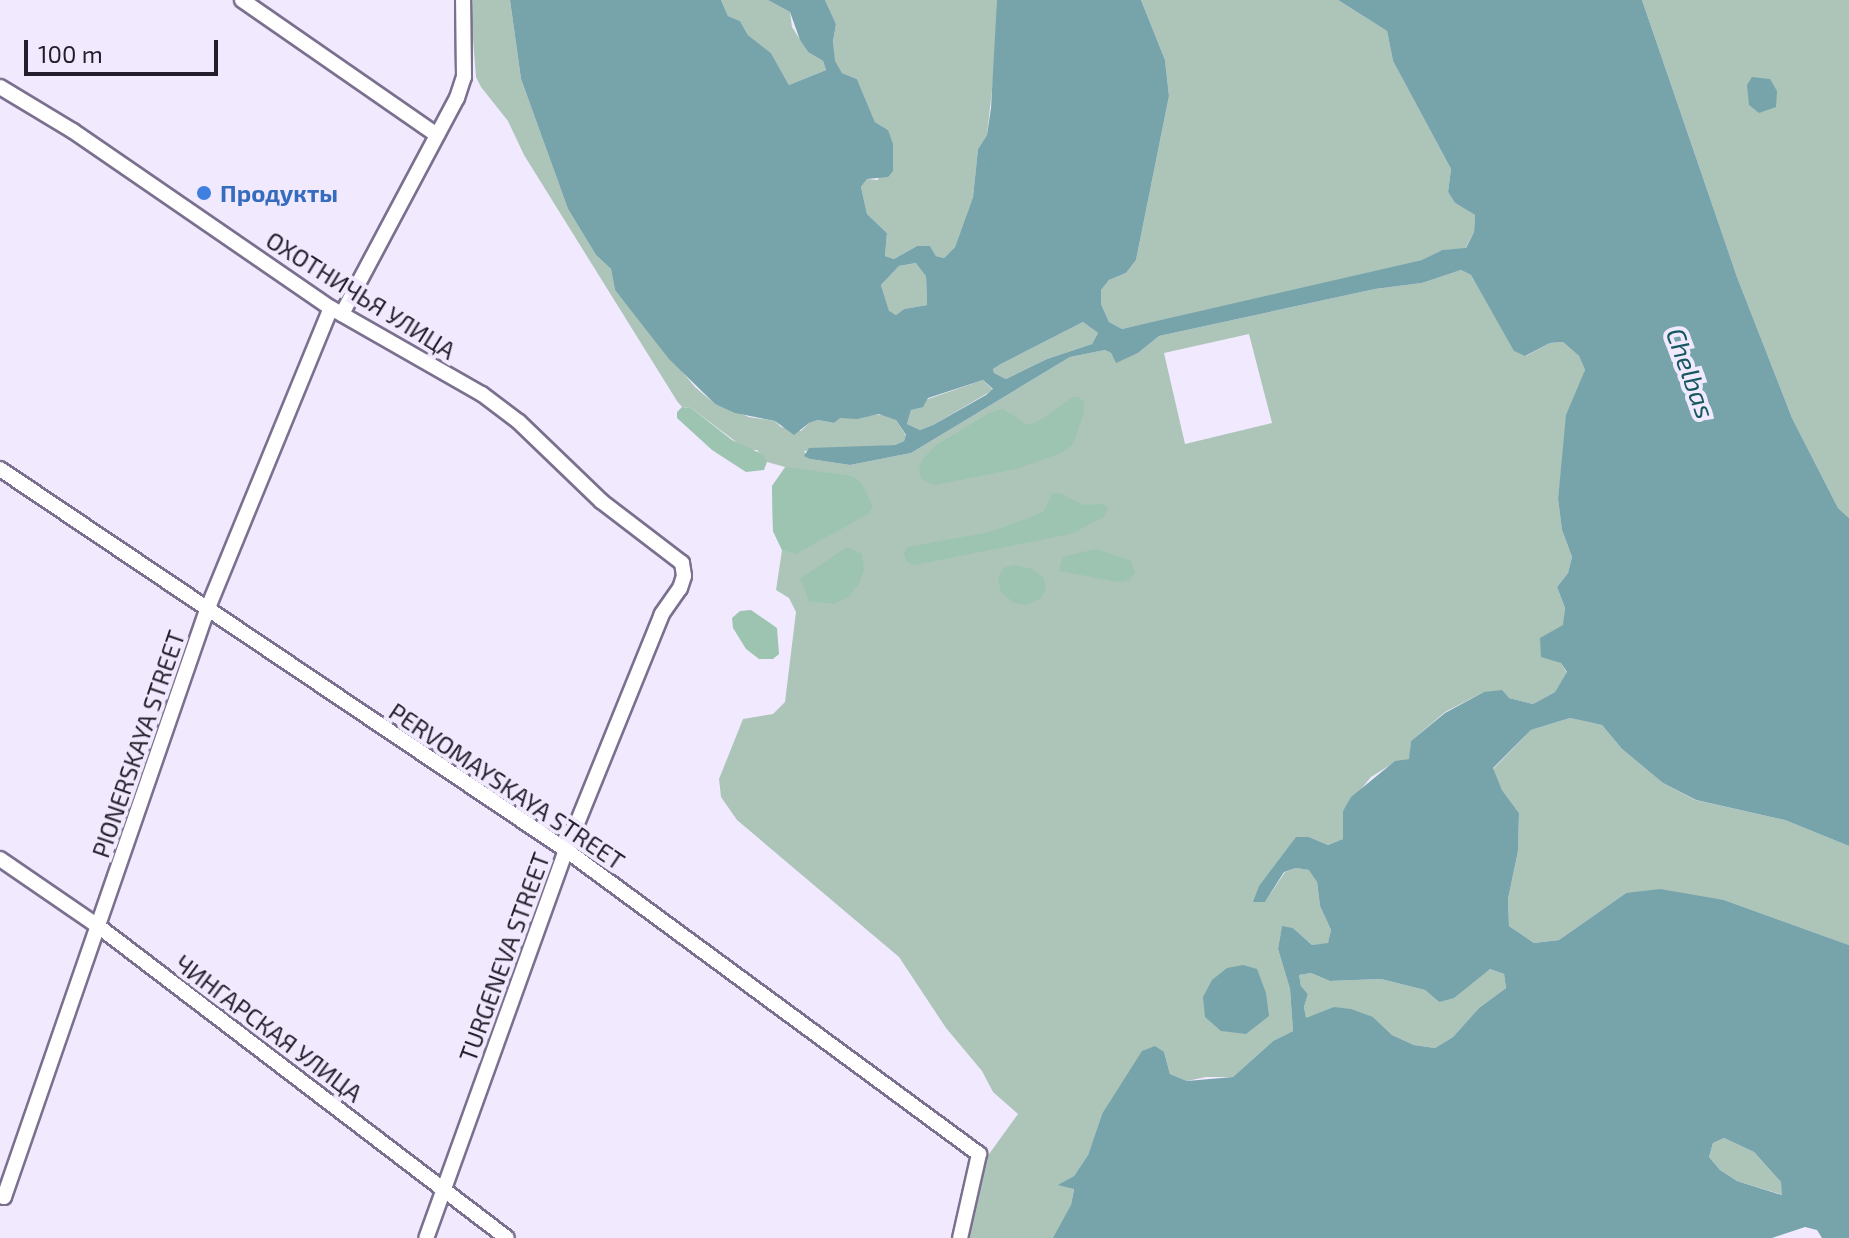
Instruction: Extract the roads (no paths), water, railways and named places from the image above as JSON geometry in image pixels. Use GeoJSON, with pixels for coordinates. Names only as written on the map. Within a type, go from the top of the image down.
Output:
{"type":"FeatureCollection","features":[{"type":"Feature","properties":{"kind":"street"},"geometry":{"type":"LineString","coordinates":[[242,0],[437,135]]}},
{"type":"Feature","properties":{"kind":"street","name":"PIONERSKAYA STREET"},"geometry":{"type":"LineString","coordinates":[[0,1196],[4,1197],[207,610],[337,311],[437,135],[464,77],[463,0]]}},
{"type":"Feature","properties":{"kind":"street","name":"ОХОТНИЧЬЯ УЛИЦА"},"geometry":{"type":"LineString","coordinates":[[0,87],[73,131],[337,311],[482,394],[519,422],[601,501],[682,563]]}},
{"type":"Feature","properties":{"kind":"street","name":"PERVOMAYSKAYA STREET"},"geometry":{"type":"LineString","coordinates":[[0,469],[566,850],[979,1154],[960,1238]]}},
{"type":"Feature","properties":{"kind":"street","name":"TURGENEVA STREET"},"geometry":{"type":"LineString","coordinates":[[426,1238],[566,850],[662,614],[680,588],[684,576],[682,563]]}},
{"type":"Feature","properties":{"kind":"street","name":"ЧИНГАРСКАЯ УЛИЦА"},"geometry":{"type":"LineString","coordinates":[[0,859],[98,926],[507,1238]]}},
{"type":"Feature","properties":{"kind":"water","name":"Chelbas"},"geometry":{"type":"Polygon","coordinates":[[[510,0],[721,0],[728,16],[740,21],[748,35],[771,53],[789,85],[826,70],[823,61],[808,52],[800,40],[790,12],[768,0],[825,0],[836,24],[833,42],[835,61],[842,73],[857,79],[875,122],[888,130],[893,144],[893,171],[888,177],[867,179],[861,187],[867,214],[887,233],[885,256],[894,259],[917,246],[930,246],[936,256],[944,258],[955,247],[973,197],[978,149],[987,135],[997,0],[1141,0],[1165,60],[1169,96],[1136,260],[1126,273],[1109,280],[1101,290],[1101,304],[1109,322],[1122,329],[1422,260],[1442,250],[1466,248],[1474,232],[1475,215],[1455,203],[1448,192],[1451,169],[1393,61],[1387,31],[1338,0],[1642,0],[1737,277],[1792,418],[1838,508],[1849,518],[1849,846],[1785,820],[1696,800],[1663,783],[1622,749],[1602,725],[1570,718],[1531,730],[1493,768],[1502,790],[1519,813],[1518,851],[1508,899],[1509,926],[1534,943],[1559,940],[1626,893],[1660,889],[1724,900],[1849,945],[1849,1238],[1822,1238],[1817,1230],[1805,1227],[1772,1238],[1053,1238],[1071,1205],[1074,1189],[1058,1185],[1074,1176],[1088,1155],[1102,1114],[1142,1051],[1155,1046],[1164,1052],[1170,1074],[1187,1081],[1233,1077],[1273,1041],[1293,1031],[1290,989],[1278,949],[1282,926],[1293,928],[1312,945],[1328,943],[1331,930],[1320,906],[1317,882],[1309,870],[1296,868],[1284,872],[1265,902],[1253,902],[1259,886],[1296,837],[1309,837],[1328,845],[1343,839],[1343,811],[1351,797],[1395,761],[1409,759],[1411,741],[1445,713],[1484,692],[1502,690],[1509,698],[1533,704],[1555,692],[1567,672],[1561,663],[1541,657],[1540,638],[1563,625],[1565,608],[1557,587],[1568,573],[1572,557],[1562,530],[1558,499],[1566,415],[1585,370],[1579,356],[1563,342],[1550,343],[1525,356],[1514,351],[1471,275],[1461,270],[1422,283],[1375,289],[1159,336],[1138,353],[1116,363],[1111,353],[1105,350],[1070,357],[911,453],[850,465],[810,459],[804,456],[809,448],[895,445],[904,441],[906,435],[896,420],[879,414],[857,419],[840,418],[834,423],[818,420],[794,435],[775,421],[735,413],[715,404],[669,359],[615,290],[611,269],[596,255],[568,209],[521,79],[510,0]],[[916,263],[899,266],[881,285],[889,311],[896,315],[904,309],[927,305],[926,276],[916,263]],[[1083,322],[993,369],[994,373],[1006,379],[1047,359],[1092,344],[1098,333],[1083,322]],[[983,380],[928,398],[923,407],[911,410],[907,424],[920,430],[933,425],[993,389],[983,380]],[[1490,969],[1454,998],[1439,1002],[1425,990],[1381,979],[1330,981],[1311,973],[1299,975],[1301,986],[1308,994],[1304,1007],[1306,1018],[1334,1007],[1351,1009],[1373,1017],[1392,1035],[1414,1045],[1435,1048],[1453,1037],[1479,1008],[1506,988],[1504,974],[1490,969]],[[1724,1138],[1713,1143],[1709,1157],[1720,1170],[1737,1181],[1782,1195],[1781,1182],[1754,1152],[1724,1138]]]}},
{"type":"Feature","properties":{"kind":"water"},"geometry":{"type":"Polygon","coordinates":[[[1752,77],[1770,79],[1777,91],[1776,107],[1759,113],[1749,105],[1747,85],[1752,77]]]}},
{"type":"Feature","properties":{"kind":"water"},"geometry":{"type":"Polygon","coordinates":[[[1243,965],[1257,969],[1266,993],[1269,1016],[1246,1034],[1221,1031],[1205,1017],[1203,997],[1212,980],[1227,968],[1243,965]]]}},
{"type":"Feature","properties":{"kind":"place","name":"Продукты"},"geometry":{"type":"Point","coordinates":[204,193]}}]}
